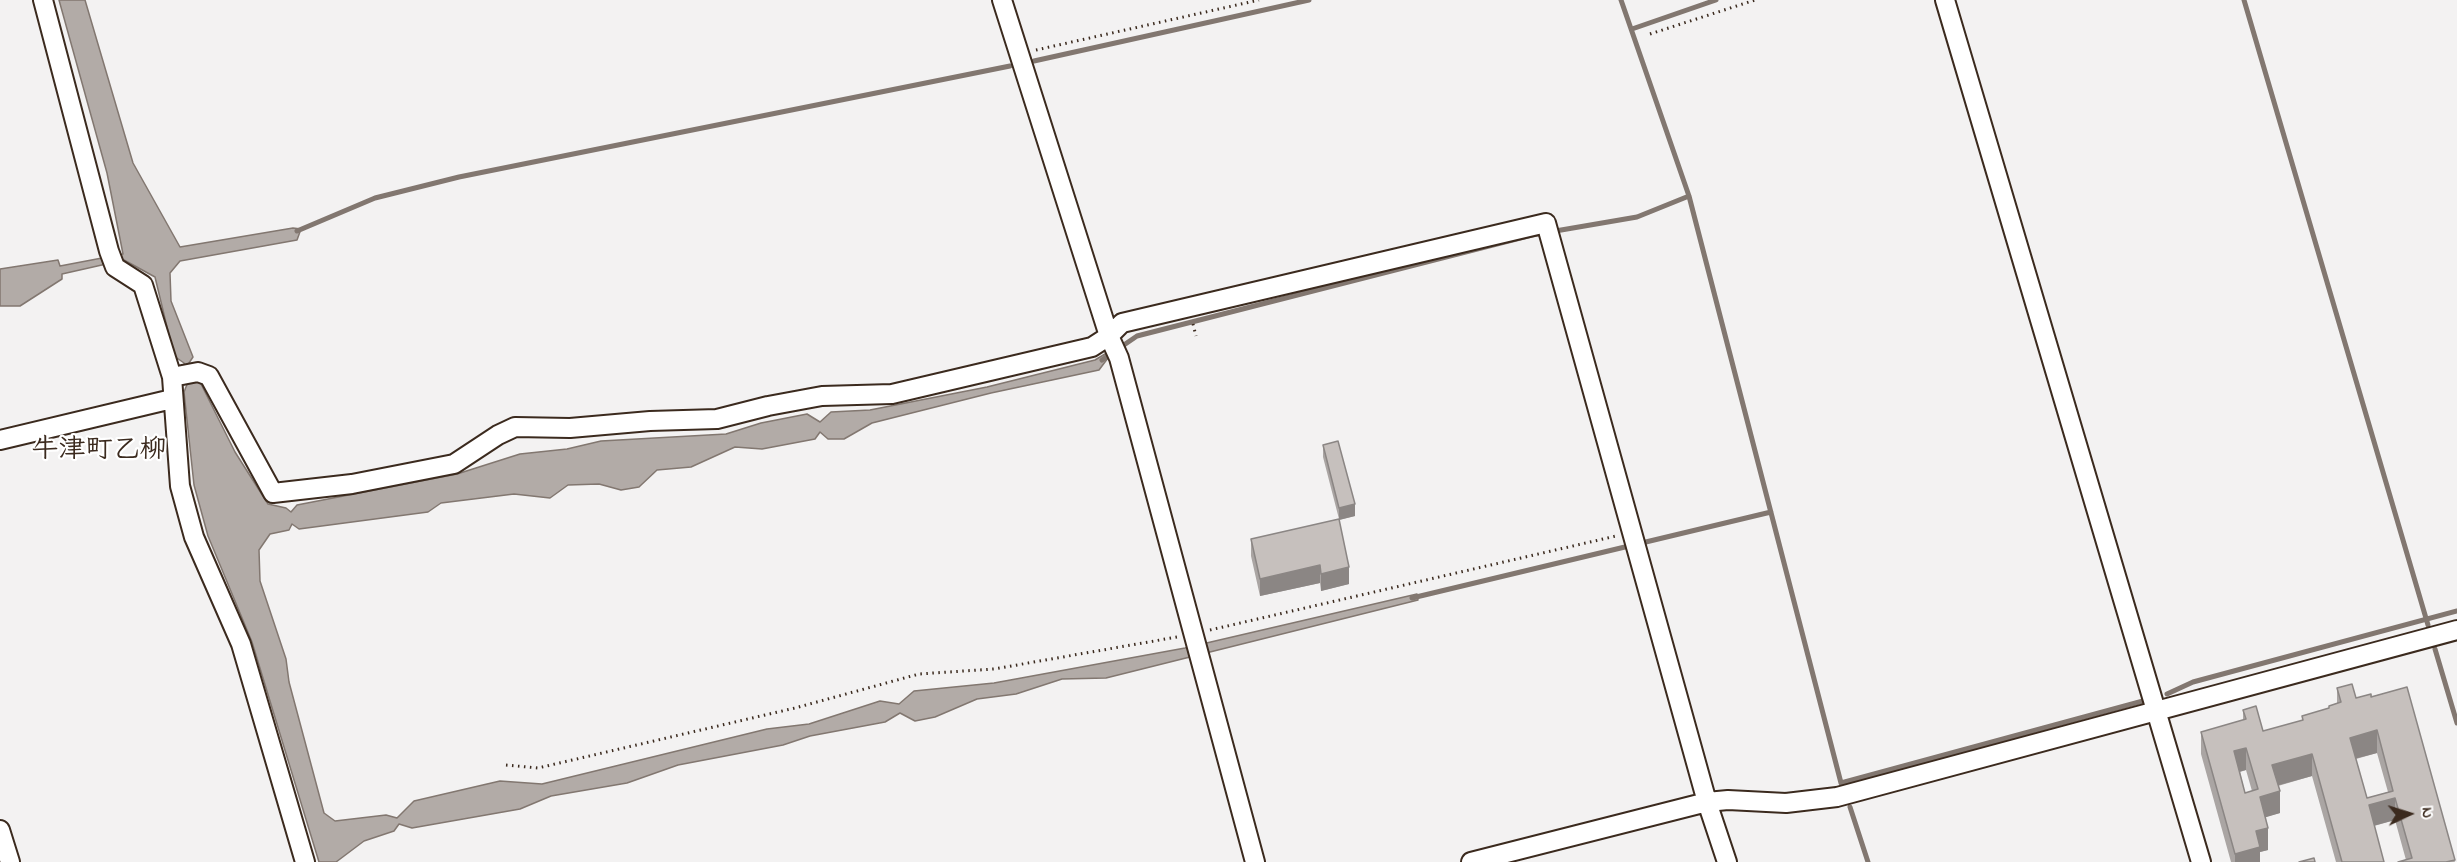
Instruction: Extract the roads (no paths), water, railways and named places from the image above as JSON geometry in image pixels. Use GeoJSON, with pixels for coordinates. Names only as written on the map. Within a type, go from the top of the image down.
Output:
{"type":"FeatureCollection","features":[{"type":"Feature","properties":{"kind":"street"},"geometry":{"type":"LineString","coordinates":[[44,0],[112,259],[143,285],[184,375]]}},
{"type":"Feature","properties":{"kind":"street"},"geometry":{"type":"LineString","coordinates":[[1002,0],[1113,346],[1195,633],[1255,862]]}},
{"type":"Feature","properties":{"kind":"street"},"geometry":{"type":"LineString","coordinates":[[1945,0],[2201,862]]}},
{"type":"Feature","properties":{"kind":"street"},"geometry":{"type":"LineString","coordinates":[[1113,346],[1122,323],[1546,223],[1707,802],[1727,862]]}},
{"type":"Feature","properties":{"kind":"street"},"geometry":{"type":"LineString","coordinates":[[184,375],[209,376],[273,493],[351,484],[454,464],[498,435],[515,427],[570,428],[650,421],[717,420],[768,406],[822,396],[892,394],[1092,347],[1113,346]]}},
{"type":"Feature","properties":{"kind":"street"},"geometry":{"type":"LineString","coordinates":[[184,375],[172,399],[180,486],[194,537],[241,644],[305,862]]}},
{"type":"Feature","properties":{"kind":"street"},"geometry":{"type":"LineString","coordinates":[[0,440],[172,399]]}},
{"type":"Feature","properties":{"kind":"street"},"geometry":{"type":"LineString","coordinates":[[1471,862],[1707,802],[1728,800],[1786,803],[1837,797],[2457,630]]}},
{"type":"Feature","properties":{"kind":"street"},"geometry":{"type":"LineString","coordinates":[[0,830],[10,862]]}},
{"type":"Feature","properties":{"kind":"waterway"},"geometry":{"type":"LineString","coordinates":[[1034,61],[1309,0]]}},
{"type":"Feature","properties":{"kind":"waterway"},"geometry":{"type":"LineString","coordinates":[[1621,0],[1689,196],[1841,783],[2143,701]]}},
{"type":"Feature","properties":{"kind":"waterway"},"geometry":{"type":"LineString","coordinates":[[1632,29],[1716,0]]}},
{"type":"Feature","properties":{"kind":"waterway"},"geometry":{"type":"LineString","coordinates":[[2244,0],[2428,625]]}},
{"type":"Feature","properties":{"kind":"waterway"},"geometry":{"type":"LineString","coordinates":[[297,231],[375,198],[459,177],[1010,66]]}},
{"type":"Feature","properties":{"kind":"waterway"},"geometry":{"type":"LineString","coordinates":[[1102,360],[1137,336],[1532,235],[1637,217],[1689,196]]}},
{"type":"Feature","properties":{"kind":"waterway"},"geometry":{"type":"LineString","coordinates":[[1412,598],[1771,512]]}},
{"type":"Feature","properties":{"kind":"waterway"},"geometry":{"type":"LineString","coordinates":[[2167,694],[2193,682],[2457,611]]}},
{"type":"Feature","properties":{"kind":"waterway"},"geometry":{"type":"LineString","coordinates":[[2435,649],[2457,723]]}},
{"type":"Feature","properties":{"kind":"waterway"},"geometry":{"type":"LineString","coordinates":[[1850,807],[1868,862]]}},
{"type":"Feature","properties":{"kind":"district","name":"牛津町乙柳"},"geometry":{"type":"Point","coordinates":[99,453]}}]}
